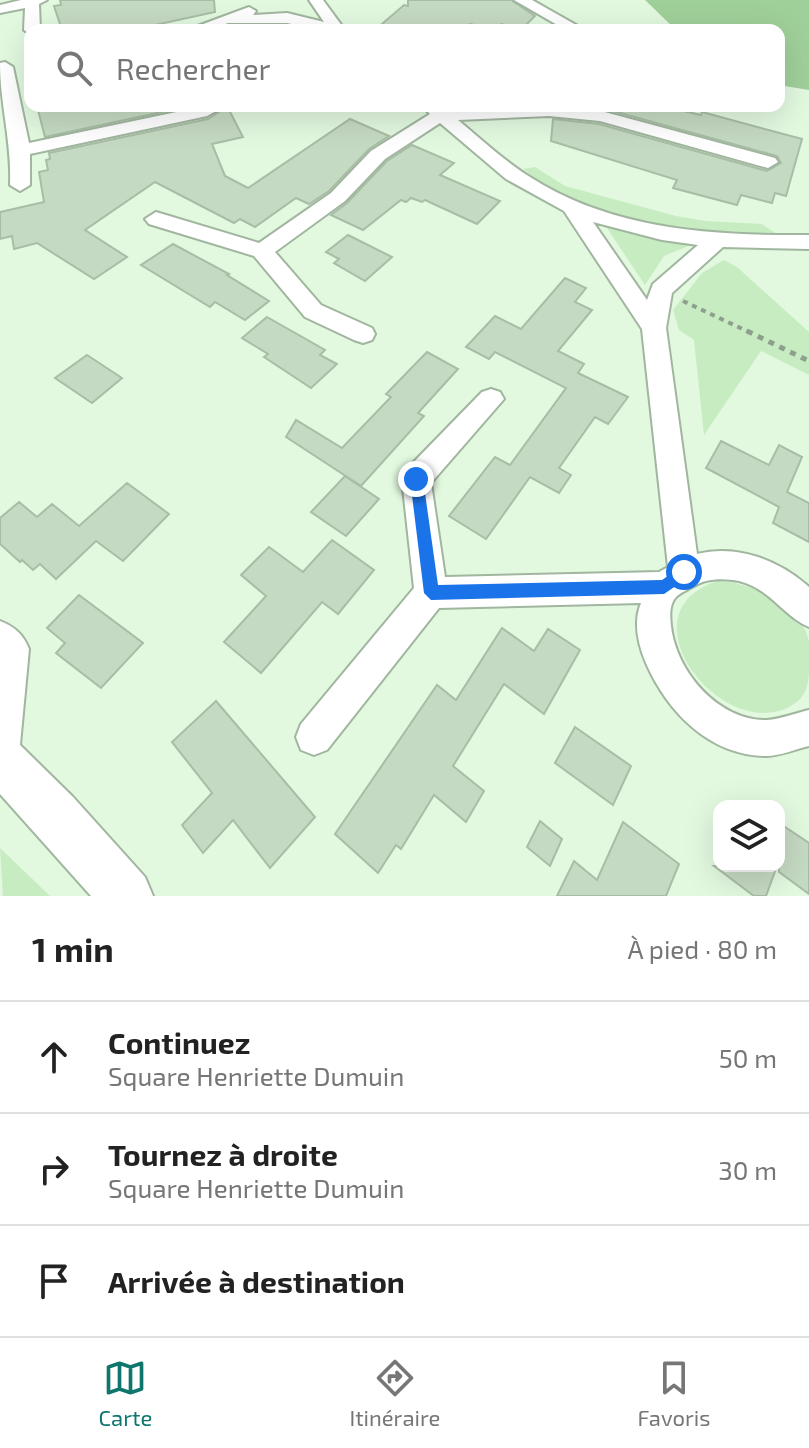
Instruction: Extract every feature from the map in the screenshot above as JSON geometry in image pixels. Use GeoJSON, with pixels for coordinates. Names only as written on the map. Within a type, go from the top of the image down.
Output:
{"type":"FeatureCollection","features":[{"type":"Feature","properties":{"kind":"main road"},"geometry":{"type":"LineString","coordinates":[[0,757],[126,896]]}},
{"type":"Feature","properties":{"kind":"street"},"geometry":{"type":"LineString","coordinates":[[217,24],[271,0]]}},
{"type":"Feature","properties":{"kind":"street"},"geometry":{"type":"LineString","coordinates":[[316,0],[333,24]]}},
{"type":"Feature","properties":{"kind":"street"},"geometry":{"type":"LineString","coordinates":[[521,0],[566,24]]}},
{"type":"Feature","properties":{"kind":"street"},"geometry":{"type":"LineString","coordinates":[[0,9],[36,2],[33,24]]}},
{"type":"Feature","properties":{"kind":"street"},"geometry":{"type":"LineString","coordinates":[[232,20],[287,18],[314,24]]}},
{"type":"Feature","properties":{"kind":"street"},"geometry":{"type":"LineString","coordinates":[[8,66],[21,150],[20,185]]}},
{"type":"Feature","properties":{"kind":"street"},"geometry":{"type":"LineString","coordinates":[[21,150],[202,112]]}},
{"type":"Feature","properties":{"kind":"street"},"geometry":{"type":"LineString","coordinates":[[262,251],[338,197],[378,155],[433,112]]}},
{"type":"Feature","properties":{"kind":"street"},"geometry":{"type":"LineString","coordinates":[[438,112],[524,182],[573,208],[715,242],[809,242]]}},
{"type":"Feature","properties":{"kind":"street"},"geometry":{"type":"LineString","coordinates":[[607,112],[768,162]]}},
{"type":"Feature","properties":{"kind":"street"},"geometry":{"type":"LineString","coordinates":[[573,208],[654,328]]}},
{"type":"Feature","properties":{"kind":"street"},"geometry":{"type":"LineString","coordinates":[[156,219],[262,251],[313,311],[363,334]]}},
{"type":"Feature","properties":{"kind":"street"},"geometry":{"type":"LineString","coordinates":[[715,242],[661,290],[654,328],[674,580],[654,610],[653,638],[663,669],[683,698],[712,722],[746,736],[779,739],[809,729]]}},
{"type":"Feature","properties":{"kind":"street"},"geometry":{"type":"LineString","coordinates":[[314,737],[431,593],[416,479],[491,399]]}},
{"type":"Feature","properties":{"kind":"street"},"geometry":{"type":"LineString","coordinates":[[431,593],[674,580],[718,563],[740,566],[764,575],[808,608]]}},
{"type":"Feature","properties":{"kind":"street"},"geometry":{"type":"LineString","coordinates":[[0,638],[12,649],[0,757]]}},
{"type":"Feature","properties":{"kind":"path"},"geometry":{"type":"LineString","coordinates":[[661,290],[809,361]]}},
{"type":"Feature","properties":{"kind":"green space"},"geometry":{"type":"Polygon","coordinates":[[[645,0],[809,0],[809,90],[785,86],[785,24],[670,24],[645,0]]]}},
{"type":"Feature","properties":{"kind":"green space"},"geometry":{"type":"Polygon","coordinates":[[[535,167],[565,186],[676,216],[762,224],[778,235],[679,229],[610,213],[548,186],[523,169],[535,167]]]}},
{"type":"Feature","properties":{"kind":"green space"},"geometry":{"type":"Polygon","coordinates":[[[605,225],[691,245],[664,256],[645,285],[605,225]]]}},
{"type":"Feature","properties":{"kind":"green space"},"geometry":{"type":"Polygon","coordinates":[[[724,260],[737,267],[809,332],[809,375],[761,351],[704,435],[694,340],[679,330],[673,310],[702,273],[724,260]]]}},
{"type":"Feature","properties":{"kind":"green space"},"geometry":{"type":"Polygon","coordinates":[[[718,581],[745,586],[773,598],[797,617],[805,629],[809,642],[807,685],[800,699],[789,707],[762,713],[735,706],[711,691],[691,669],[679,644],[678,619],[690,597],[718,581]]]}},
{"type":"Feature","properties":{"kind":"green space"},"geometry":{"type":"Polygon","coordinates":[[[0,848],[50,896],[3,896],[0,848]]]}},
{"type":"Feature","properties":{"kind":"building"},"geometry":{"type":"Polygon","coordinates":[[[60,0],[214,0],[215,12],[160,24],[60,24],[54,6],[61,5],[60,0]]]}},
{"type":"Feature","properties":{"kind":"building"},"geometry":{"type":"Polygon","coordinates":[[[408,0],[511,0],[535,16],[527,24],[382,24],[404,5],[408,6],[408,0]]]}},
{"type":"Feature","properties":{"kind":"building"},"geometry":{"type":"Polygon","coordinates":[[[39,112],[162,112],[45,137],[39,112]]]}},
{"type":"Feature","properties":{"kind":"building"},"geometry":{"type":"Polygon","coordinates":[[[219,112],[230,112],[243,137],[212,144],[225,176],[248,188],[350,119],[389,136],[369,149],[329,191],[309,204],[296,198],[255,227],[240,219],[234,223],[155,182],[85,230],[127,257],[94,279],[37,243],[14,249],[12,236],[0,239],[0,212],[44,202],[39,172],[48,170],[46,160],[50,159],[49,153],[208,119],[219,112]]]}},
{"type":"Feature","properties":{"kind":"building"},"geometry":{"type":"Polygon","coordinates":[[[617,112],[688,112],[701,115],[702,112],[802,139],[786,196],[775,193],[772,203],[741,195],[737,205],[673,188],[677,180],[551,141],[553,119],[599,124],[767,171],[781,163],[777,156],[617,112]]]}},
{"type":"Feature","properties":{"kind":"building"},"geometry":{"type":"Polygon","coordinates":[[[412,145],[454,163],[440,175],[500,201],[477,224],[425,200],[422,202],[411,198],[406,202],[401,200],[363,230],[331,215],[347,203],[387,161],[412,145]]]}},
{"type":"Feature","properties":{"kind":"building"},"geometry":{"type":"Polygon","coordinates":[[[348,235],[392,257],[365,281],[334,263],[339,259],[326,252],[348,235]]]}},
{"type":"Feature","properties":{"kind":"building"},"geometry":{"type":"Polygon","coordinates":[[[173,244],[229,274],[269,301],[245,320],[215,302],[210,307],[141,265],[173,244]]]}},
{"type":"Feature","properties":{"kind":"building"},"geometry":{"type":"Polygon","coordinates":[[[565,278],[586,288],[575,302],[592,310],[558,351],[584,364],[578,373],[628,397],[608,424],[595,417],[559,468],[571,475],[559,493],[530,477],[486,539],[449,516],[495,457],[510,465],[566,388],[495,352],[489,359],[466,347],[495,316],[521,329],[565,278]]]}},
{"type":"Feature","properties":{"kind":"building"},"geometry":{"type":"Polygon","coordinates":[[[267,317],[325,350],[320,355],[337,364],[311,388],[264,357],[268,354],[242,338],[267,317]]]}},
{"type":"Feature","properties":{"kind":"building"},"geometry":{"type":"Polygon","coordinates":[[[427,352],[458,369],[418,413],[424,416],[361,486],[286,437],[296,420],[342,448],[391,397],[386,394],[427,352]]]}},
{"type":"Feature","properties":{"kind":"building"},"geometry":{"type":"Polygon","coordinates":[[[87,355],[122,378],[92,403],[55,378],[87,355]]]}},
{"type":"Feature","properties":{"kind":"building"},"geometry":{"type":"Polygon","coordinates":[[[721,441],[769,465],[779,445],[802,457],[787,492],[809,503],[809,542],[773,523],[779,507],[706,468],[721,441]]]}},
{"type":"Feature","properties":{"kind":"building"},"geometry":{"type":"Polygon","coordinates":[[[345,476],[379,499],[346,536],[311,512],[345,476]]]}},
{"type":"Feature","properties":{"kind":"building"},"geometry":{"type":"Polygon","coordinates":[[[127,483],[169,514],[123,561],[96,541],[56,579],[40,564],[33,570],[22,560],[20,562],[0,544],[0,518],[19,502],[37,517],[52,504],[79,526],[127,483]]]}},
{"type":"Feature","properties":{"kind":"building"},"geometry":{"type":"Polygon","coordinates":[[[332,540],[374,570],[338,614],[322,602],[261,673],[224,642],[266,596],[241,575],[269,547],[303,572],[332,540]]]}},
{"type":"Feature","properties":{"kind":"building"},"geometry":{"type":"Polygon","coordinates":[[[79,595],[143,643],[101,688],[56,653],[65,643],[47,628],[79,595]]]}},
{"type":"Feature","properties":{"kind":"building"},"geometry":{"type":"Polygon","coordinates":[[[502,628],[534,651],[548,629],[580,650],[544,714],[504,684],[453,766],[484,791],[466,822],[434,795],[401,849],[396,845],[378,873],[335,834],[437,685],[456,700],[502,628]]]}},
{"type":"Feature","properties":{"kind":"building"},"geometry":{"type":"Polygon","coordinates":[[[216,701],[315,817],[270,868],[233,820],[203,853],[182,825],[212,793],[172,742],[216,701]]]}},
{"type":"Feature","properties":{"kind":"building"},"geometry":{"type":"Polygon","coordinates":[[[575,727],[631,766],[613,805],[555,763],[575,727]]]}},
{"type":"Feature","properties":{"kind":"building"},"geometry":{"type":"Polygon","coordinates":[[[540,821],[562,839],[550,866],[527,847],[540,821]]]}},
{"type":"Feature","properties":{"kind":"building"},"geometry":{"type":"Polygon","coordinates":[[[623,822],[679,864],[666,896],[557,896],[574,861],[597,880],[623,822]]]}},
{"type":"Feature","properties":{"kind":"building"},"geometry":{"type":"Polygon","coordinates":[[[785,827],[809,843],[809,894],[779,872],[785,872],[785,827]]]}},
{"type":"Feature","properties":{"kind":"building"},"geometry":{"type":"Polygon","coordinates":[[[722,872],[775,872],[766,896],[754,896],[722,872]]]}},
{"type":"Feature","properties":{"kind":"route"},"geometry":{"type":"LineString","coordinates":[[416,479],[431,593],[664,587],[684,572]]}}]}
